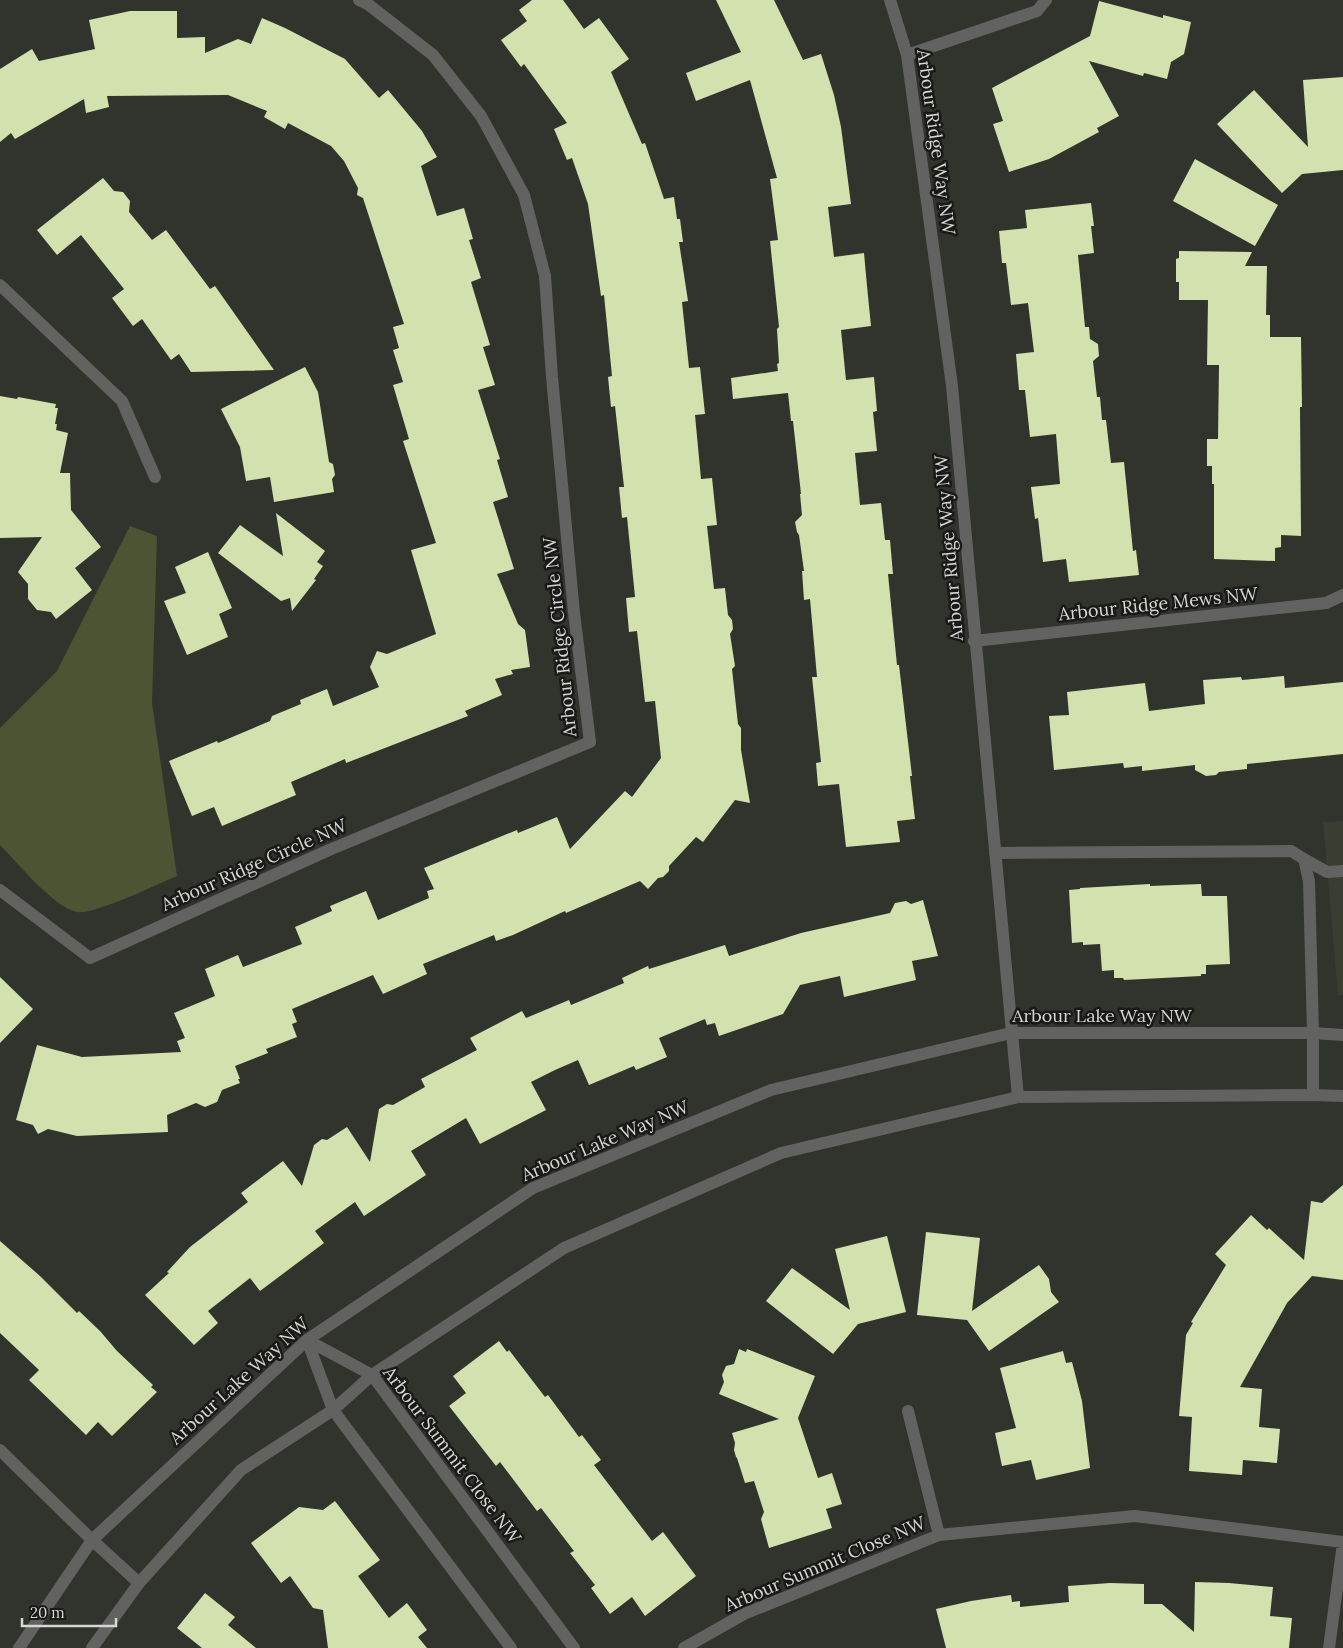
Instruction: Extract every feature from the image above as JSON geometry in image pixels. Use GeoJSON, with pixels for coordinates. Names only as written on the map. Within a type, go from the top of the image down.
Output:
{"type":"FeatureCollection","features":[{"type":"Feature","properties":{"kind":"street","name":"Arbour Ridge Circle NW"},"geometry":{"type":"LineString","coordinates":[[0,890],[90,958],[329,850],[590,742],[574,604],[552,377],[545,276],[524,195],[481,116],[432,55],[369,5],[359,0]]}},
{"type":"Feature","properties":{"kind":"street","name":"Arbour Ridge Way NW"},"geometry":{"type":"LineString","coordinates":[[890,0],[907,54],[952,386],[974,641],[1018,1097]]}},
{"type":"Feature","properties":{"kind":"street"},"geometry":{"type":"LineString","coordinates":[[907,54],[1037,12],[1046,0]]}},
{"type":"Feature","properties":{"kind":"street"},"geometry":{"type":"LineString","coordinates":[[0,285],[122,401],[155,477]]}},
{"type":"Feature","properties":{"kind":"street","name":"Arbour Ridge Mews NW"},"geometry":{"type":"LineString","coordinates":[[974,641],[1326,603],[1343,595]]}},
{"type":"Feature","properties":{"kind":"street"},"geometry":{"type":"LineString","coordinates":[[995,853],[1291,851],[1327,872],[1343,871]]}},
{"type":"Feature","properties":{"kind":"street"},"geometry":{"type":"LineString","coordinates":[[1304,859],[1309,881],[1313,1094]]}},
{"type":"Feature","properties":{"kind":"street","name":"Arbour Lake Way NW"},"geometry":{"type":"LineString","coordinates":[[19,1648],[92,1540],[307,1340],[533,1188],[771,1090],[1011,1033],[1313,1033],[1343,1035]]}},
{"type":"Feature","properties":{"kind":"street"},"geometry":{"type":"LineString","coordinates":[[92,1648],[139,1583],[241,1470],[333,1410],[372,1375],[564,1248],[781,1153],[1018,1097],[1313,1094],[1343,1096]]}},
{"type":"Feature","properties":{"kind":"street"},"geometry":{"type":"LineString","coordinates":[[307,1340],[333,1410],[511,1648]]}},
{"type":"Feature","properties":{"kind":"street","name":"Arbour Summit Close NW"},"geometry":{"type":"LineString","coordinates":[[307,1340],[372,1375],[574,1648]]}},
{"type":"Feature","properties":{"kind":"street"},"geometry":{"type":"LineString","coordinates":[[908,1411],[939,1535]]}},
{"type":"Feature","properties":{"kind":"street"},"geometry":{"type":"LineString","coordinates":[[0,1450],[139,1583]]}},
{"type":"Feature","properties":{"kind":"street","name":"Arbour Summit Close NW"},"geometry":{"type":"LineString","coordinates":[[684,1648],[744,1614],[939,1535],[1135,1516],[1343,1542],[1329,1648]]}},
{"type":"Feature","properties":{"kind":"shaded area"},"geometry":{"type":"Polygon","coordinates":[[[1343,821],[1343,995],[1338,995],[1323,822],[1343,821]]]}},
{"type":"Feature","properties":{"kind":"green space"},"geometry":{"type":"Polygon","coordinates":[[[130,526],[157,536],[152,703],[177,876],[111,904],[86,912],[77,912],[68,909],[47,894],[0,845],[0,728],[57,671],[130,526]]]}},
{"type":"Feature","properties":{"kind":"building"},"geometry":{"type":"Polygon","coordinates":[[[532,0],[563,0],[584,29],[599,18],[629,59],[611,72],[642,144],[645,143],[664,199],[674,197],[677,219],[680,219],[683,242],[679,242],[688,301],[682,302],[689,368],[700,367],[705,414],[695,415],[701,479],[712,478],[717,525],[707,526],[714,589],[725,588],[728,615],[732,620],[733,629],[730,634],[735,666],[732,669],[738,724],[741,728],[741,750],[750,803],[735,800],[703,842],[696,837],[669,866],[669,871],[663,877],[658,878],[648,889],[640,881],[566,913],[565,911],[513,935],[496,941],[494,935],[423,964],[427,974],[383,994],[373,975],[292,1009],[297,1022],[292,1024],[297,1037],[266,1049],[268,1053],[235,1066],[240,1083],[222,1090],[217,1102],[205,1107],[196,1103],[167,1115],[168,1132],[77,1136],[48,1129],[38,1134],[33,1125],[16,1120],[37,1045],[82,1057],[181,1052],[177,1041],[185,1038],[174,1013],[215,996],[205,969],[238,955],[243,967],[302,944],[295,927],[332,911],[330,906],[366,891],[378,920],[429,898],[427,891],[434,889],[424,868],[517,830],[518,833],[557,817],[570,849],[625,791],[632,797],[661,758],[655,701],[645,702],[637,631],[629,632],[626,598],[635,597],[627,517],[622,518],[619,487],[624,487],[615,406],[611,407],[608,377],[612,376],[604,295],[601,296],[588,204],[572,158],[567,160],[554,129],[567,123],[524,64],[521,67],[501,40],[527,21],[519,10],[532,0]]]}},
{"type":"Feature","properties":{"kind":"building"},"geometry":{"type":"Polygon","coordinates":[[[716,0],[774,0],[803,60],[821,54],[834,95],[841,127],[851,204],[828,207],[834,257],[864,253],[871,326],[841,330],[846,380],[874,377],[877,411],[873,412],[877,451],[855,453],[860,505],[881,503],[885,540],[890,540],[893,574],[888,574],[897,665],[899,665],[912,776],[910,776],[915,819],[897,821],[900,842],[846,847],[839,784],[818,786],[816,763],[821,762],[812,677],[817,677],[810,599],[804,600],[802,571],[804,571],[799,535],[795,522],[802,515],[801,494],[788,393],[733,399],[731,378],[778,371],[777,329],[779,327],[770,241],[778,240],[770,179],[777,178],[750,80],[696,101],[686,73],[741,52],[716,0]]]}},
{"type":"Feature","properties":{"kind":"building"},"geometry":{"type":"Polygon","coordinates":[[[1099,1],[1163,18],[1163,15],[1191,22],[1184,54],[1171,62],[1167,79],[1144,73],[1143,76],[1089,61],[1119,116],[1097,128],[1099,132],[1049,159],[1009,172],[993,124],[1003,121],[992,88],[1090,36],[1099,1]]]}},
{"type":"Feature","properties":{"kind":"building"},"geometry":{"type":"Polygon","coordinates":[[[130,11],[177,11],[177,38],[205,37],[205,53],[238,39],[251,44],[262,18],[345,59],[379,98],[388,90],[422,131],[437,157],[421,166],[437,216],[464,208],[473,239],[469,240],[481,278],[471,282],[490,345],[483,347],[495,385],[478,390],[500,459],[497,460],[508,497],[493,502],[514,569],[497,574],[518,624],[525,630],[530,667],[511,670],[513,674],[495,679],[502,695],[465,711],[468,716],[346,763],[345,759],[291,782],[296,795],[222,826],[214,807],[192,816],[169,761],[270,721],[272,716],[301,704],[300,700],[327,689],[333,706],[379,687],[370,667],[377,651],[387,654],[436,634],[411,550],[436,543],[403,441],[409,439],[393,385],[403,382],[393,350],[399,348],[393,327],[404,324],[363,198],[357,195],[358,188],[344,161],[331,146],[288,123],[285,129],[264,117],[267,111],[228,95],[107,96],[109,107],[86,113],[84,99],[15,139],[11,133],[0,142],[0,69],[32,49],[39,61],[95,49],[89,20],[130,11]]]}},
{"type":"Feature","properties":{"kind":"building"},"geometry":{"type":"Polygon","coordinates":[[[1343,77],[1343,170],[1302,174],[1282,193],[1217,124],[1254,90],[1308,147],[1303,80],[1343,77]]]}},
{"type":"Feature","properties":{"kind":"building"},"geometry":{"type":"Polygon","coordinates":[[[1195,159],[1278,205],[1255,246],[1173,201],[1195,159]]]}},
{"type":"Feature","properties":{"kind":"building"},"geometry":{"type":"Polygon","coordinates":[[[103,178],[114,191],[123,192],[130,201],[129,212],[152,240],[166,230],[210,289],[215,286],[274,370],[191,372],[179,354],[171,360],[142,319],[133,326],[112,298],[124,289],[81,235],[57,255],[37,230],[103,178]]]}},
{"type":"Feature","properties":{"kind":"building"},"geometry":{"type":"Polygon","coordinates":[[[1091,203],[1094,226],[1091,226],[1094,253],[1078,255],[1085,327],[1089,327],[1090,339],[1098,344],[1099,356],[1093,361],[1102,420],[1106,420],[1111,463],[1124,462],[1133,551],[1136,550],[1139,575],[1069,582],[1066,559],[1043,562],[1038,518],[1035,519],[1031,487],[1060,484],[1056,434],[1030,437],[1025,390],[1019,390],[1016,354],[1034,352],[1028,303],[1011,305],[1006,263],[1002,263],[999,231],[1027,228],[1025,210],[1091,203]]]}},
{"type":"Feature","properties":{"kind":"building"},"geometry":{"type":"Polygon","coordinates":[[[1179,251],[1252,252],[1245,266],[1267,266],[1266,315],[1270,315],[1270,337],[1301,337],[1301,536],[1281,535],[1281,547],[1275,548],[1275,561],[1214,559],[1214,484],[1212,484],[1212,466],[1207,466],[1207,439],[1218,439],[1219,365],[1207,365],[1208,300],[1179,300],[1179,282],[1176,282],[1176,259],[1179,258],[1179,251]]]}},
{"type":"Feature","properties":{"kind":"building"},"geometry":{"type":"Polygon","coordinates":[[[305,367],[318,392],[329,462],[333,464],[335,475],[332,479],[334,492],[274,502],[270,477],[246,481],[240,447],[221,409],[305,367]]]}},
{"type":"Feature","properties":{"kind":"building"},"geometry":{"type":"Polygon","coordinates":[[[0,396],[17,399],[18,397],[56,404],[55,408],[58,408],[55,424],[57,424],[56,430],[68,433],[60,473],[70,473],[71,510],[101,547],[75,568],[92,590],[56,619],[51,612],[37,610],[28,599],[28,584],[18,572],[42,537],[0,538],[0,396]]]}},
{"type":"Feature","properties":{"kind":"building"},"geometry":{"type":"Polygon","coordinates":[[[276,513],[325,551],[317,562],[323,566],[314,579],[316,580],[292,611],[290,598],[281,601],[218,553],[240,525],[283,556],[276,513]]]}},
{"type":"Feature","properties":{"kind":"building"},"geometry":{"type":"Polygon","coordinates":[[[208,552],[232,608],[219,614],[228,637],[187,655],[164,601],[186,593],[175,567],[208,552]]]}},
{"type":"Feature","properties":{"kind":"building"},"geometry":{"type":"Polygon","coordinates":[[[1284,676],[1285,688],[1343,682],[1343,754],[1247,764],[1247,769],[1219,772],[1216,775],[1206,776],[1195,770],[1195,765],[1142,771],[1142,766],[1124,768],[1123,763],[1054,770],[1049,716],[1069,715],[1067,692],[1145,683],[1149,711],[1205,704],[1203,680],[1241,677],[1242,680],[1284,676]]]}},
{"type":"Feature","properties":{"kind":"building"},"geometry":{"type":"Polygon","coordinates":[[[1150,884],[1150,886],[1201,884],[1202,896],[1227,896],[1230,964],[1206,965],[1206,974],[1201,974],[1201,976],[1124,980],[1123,978],[1114,978],[1114,970],[1102,971],[1100,944],[1083,945],[1083,942],[1072,943],[1069,890],[1150,884]]]}},
{"type":"Feature","properties":{"kind":"building"},"geometry":{"type":"Polygon","coordinates":[[[923,900],[938,956],[912,961],[916,980],[844,997],[840,976],[800,985],[783,1014],[719,1036],[715,1023],[707,1025],[705,1019],[659,1038],[667,1057],[636,1070],[634,1066],[589,1085],[578,1060],[531,1082],[546,1110],[480,1144],[466,1118],[411,1151],[426,1175],[364,1216],[355,1202],[315,1231],[324,1243],[260,1291],[250,1278],[208,1311],[218,1323],[194,1345],[145,1295],[169,1273],[167,1272],[190,1247],[248,1202],[241,1193],[283,1161],[302,1186],[314,1145],[322,1139],[327,1140],[347,1127],[370,1162],[379,1109],[387,1104],[393,1105],[425,1087],[421,1079],[477,1050],[470,1038],[522,1011],[526,1018],[569,1000],[571,1005],[624,983],[622,978],[648,966],[649,969],[725,945],[729,956],[801,933],[890,913],[895,903],[906,901],[911,904],[923,900]]]}},
{"type":"Feature","properties":{"kind":"building"},"geometry":{"type":"Polygon","coordinates":[[[0,977],[33,1009],[0,1043],[0,977]]]}},
{"type":"Feature","properties":{"kind":"building"},"geometry":{"type":"Polygon","coordinates":[[[1343,1185],[1343,1280],[1312,1276],[1287,1303],[1240,1387],[1262,1389],[1259,1427],[1280,1429],[1277,1463],[1243,1460],[1242,1475],[1189,1471],[1192,1417],[1179,1416],[1186,1335],[1193,1323],[1191,1322],[1226,1265],[1215,1254],[1251,1215],[1267,1230],[1269,1228],[1304,1260],[1311,1201],[1322,1203],[1343,1185]]]}},
{"type":"Feature","properties":{"kind":"building"},"geometry":{"type":"Polygon","coordinates":[[[926,1232],[980,1238],[972,1311],[1039,1265],[1049,1279],[1051,1292],[1059,1302],[989,1351],[967,1320],[917,1315],[926,1232]]]}},
{"type":"Feature","properties":{"kind":"building"},"geometry":{"type":"Polygon","coordinates":[[[887,1236],[906,1312],[858,1324],[833,1354],[766,1301],[792,1268],[850,1310],[835,1249],[887,1236]]]}},
{"type":"Feature","properties":{"kind":"building"},"geometry":{"type":"Polygon","coordinates":[[[0,1241],[40,1276],[77,1313],[79,1311],[153,1385],[151,1387],[157,1392],[112,1436],[98,1422],[86,1435],[29,1380],[39,1370],[0,1333],[0,1241]]]}},
{"type":"Feature","properties":{"kind":"building"},"geometry":{"type":"Polygon","coordinates":[[[499,1341],[507,1352],[509,1350],[545,1397],[548,1395],[579,1437],[582,1435],[601,1460],[594,1465],[652,1541],[663,1532],[696,1576],[645,1616],[632,1597],[610,1614],[591,1588],[595,1585],[570,1553],[574,1551],[541,1508],[537,1511],[500,1462],[496,1466],[449,1406],[466,1393],[453,1376],[499,1341]]]}},
{"type":"Feature","properties":{"kind":"building"},"geometry":{"type":"Polygon","coordinates":[[[739,1349],[746,1352],[747,1349],[815,1376],[798,1418],[818,1478],[832,1473],[842,1504],[826,1509],[832,1528],[769,1548],[761,1519],[764,1512],[754,1481],[745,1483],[734,1450],[735,1443],[732,1433],[779,1419],[719,1394],[724,1382],[722,1375],[726,1366],[734,1364],[739,1349]]]}},
{"type":"Feature","properties":{"kind":"building"},"geometry":{"type":"Polygon","coordinates":[[[1063,1351],[1066,1363],[1072,1362],[1082,1401],[1090,1468],[1036,1480],[1031,1460],[1002,1466],[995,1433],[1016,1428],[1000,1368],[1063,1351]]]}},
{"type":"Feature","properties":{"kind":"building"},"geometry":{"type":"Polygon","coordinates":[[[335,1501],[380,1560],[358,1576],[389,1618],[407,1603],[427,1630],[418,1637],[427,1648],[328,1648],[323,1610],[313,1608],[290,1576],[281,1583],[251,1543],[299,1507],[323,1510],[335,1501]]]}},
{"type":"Feature","properties":{"kind":"building"},"geometry":{"type":"Polygon","coordinates":[[[1195,1582],[1273,1587],[1270,1616],[1292,1618],[1289,1648],[946,1648],[936,1609],[1011,1595],[1012,1602],[1020,1601],[1020,1607],[1069,1602],[1068,1586],[1110,1583],[1144,1584],[1144,1604],[1162,1604],[1194,1632],[1195,1582]]]}},
{"type":"Feature","properties":{"kind":"building"},"geometry":{"type":"Polygon","coordinates":[[[205,1593],[235,1617],[228,1625],[256,1648],[202,1648],[177,1628],[205,1593]]]}}]}
